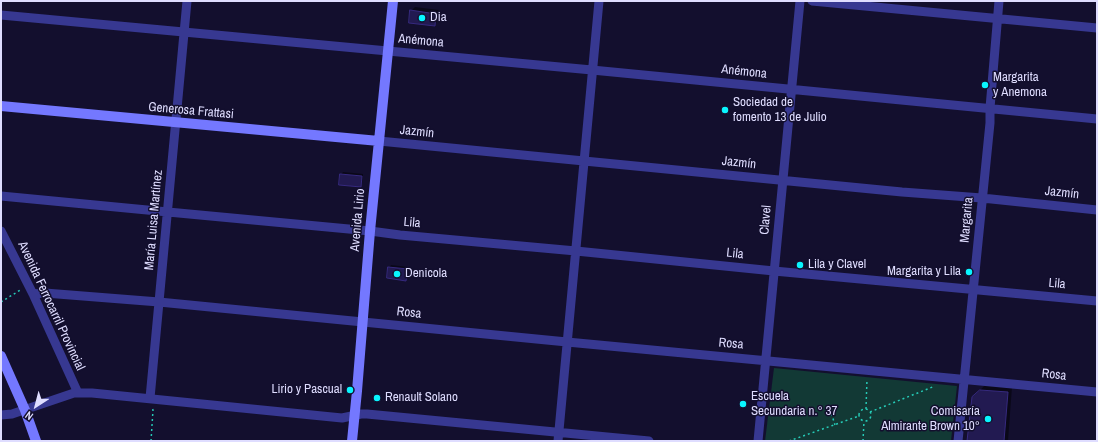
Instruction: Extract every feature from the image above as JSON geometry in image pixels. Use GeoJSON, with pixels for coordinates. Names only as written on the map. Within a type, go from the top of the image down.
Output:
{"type":"FeatureCollection","features":[{"type":"Feature","properties":{"kind":"main road","name":"Avenida Lirio"},"geometry":{"type":"LineString","coordinates":[[352,441],[370,231],[393,1]]}},
{"type":"Feature","properties":{"kind":"main road","name":"Generosa Frattasi"},"geometry":{"type":"LineString","coordinates":[[1,106],[379,141]]}},
{"type":"Feature","properties":{"kind":"main road"},"geometry":{"type":"LineString","coordinates":[[1,356],[25,410],[36,441]]}},
{"type":"Feature","properties":{"kind":"street","name":"María Luisa Martínez"},"geometry":{"type":"LineString","coordinates":[[150,398],[187,1]]}},
{"type":"Feature","properties":{"kind":"street"},"geometry":{"type":"LineString","coordinates":[[558,436],[599,1]]}},
{"type":"Feature","properties":{"kind":"street","name":"Clavel"},"geometry":{"type":"LineString","coordinates":[[758,441],[800,1]]}},
{"type":"Feature","properties":{"kind":"street"},"geometry":{"type":"LineString","coordinates":[[812,1],[1097,28]]}},
{"type":"Feature","properties":{"kind":"street","name":"Margarita"},"geometry":{"type":"LineString","coordinates":[[958,441],[963,379],[990,123],[996,19],[999,1]]}},
{"type":"Feature","properties":{"kind":"street","name":"Anémona"},"geometry":{"type":"LineString","coordinates":[[1,15],[1097,119]]}},
{"type":"Feature","properties":{"kind":"street","name":"Jazmín"},"geometry":{"type":"LineString","coordinates":[[379,141],[1097,210]]}},
{"type":"Feature","properties":{"kind":"street","name":"Lila"},"geometry":{"type":"LineString","coordinates":[[1,196],[1097,301]]}},
{"type":"Feature","properties":{"kind":"street","name":"Avenida Ferrocarril Provincial"},"geometry":{"type":"LineString","coordinates":[[1,231],[29,285],[78,393]]}},
{"type":"Feature","properties":{"kind":"street","name":"Rosa"},"geometry":{"type":"LineString","coordinates":[[33,294],[45,292],[159,302],[1097,392]]}},
{"type":"Feature","properties":{"kind":"street"},"geometry":{"type":"LineString","coordinates":[[1,415],[12,414],[78,393],[92,393],[342,418],[367,414],[558,436],[649,441]]}},
{"type":"Feature","properties":{"kind":"path"},"geometry":{"type":"LineString","coordinates":[[1,302],[29,285]]}},
{"type":"Feature","properties":{"kind":"path"},"geometry":{"type":"LineString","coordinates":[[866,409],[867,370]]}},
{"type":"Feature","properties":{"kind":"path"},"geometry":{"type":"LineString","coordinates":[[870,412],[940,384]]}},
{"type":"Feature","properties":{"kind":"path"},"geometry":{"type":"LineString","coordinates":[[150,398],[153,410],[152,441]]}},
{"type":"Feature","properties":{"kind":"path"},"geometry":{"type":"LineString","coordinates":[[830,409],[835,425]]}},
{"type":"Feature","properties":{"kind":"path"},"geometry":{"type":"LineString","coordinates":[[789,441],[859,416],[863,409],[866,409]]}},
{"type":"Feature","properties":{"kind":"path"},"geometry":{"type":"LineString","coordinates":[[864,421],[870,419],[871,416],[870,412],[866,409]]}},
{"type":"Feature","properties":{"kind":"path"},"geometry":{"type":"LineString","coordinates":[[859,416],[860,419],[864,421]]}},
{"type":"Feature","properties":{"kind":"path"},"geometry":{"type":"LineString","coordinates":[[863,441],[864,421]]}},
{"type":"Feature","properties":{"kind":"green space"},"geometry":{"type":"Polygon","coordinates":[[[774,368],[957,386],[951,441],[765,441],[774,368]]]}},
{"type":"Feature","properties":{"kind":"building","name":"Dia"},"geometry":{"type":"Polygon","coordinates":[[[410,10],[436,14],[435,26],[409,23],[410,10]]]}},
{"type":"Feature","properties":{"kind":"building"},"geometry":{"type":"Polygon","coordinates":[[[340,174],[362,176],[361,187],[339,185],[340,174]]]}},
{"type":"Feature","properties":{"kind":"building","name":"Denicola"},"geometry":{"type":"Polygon","coordinates":[[[388,267],[408,269],[406,281],[387,278],[388,267]]]}},
{"type":"Feature","properties":{"kind":"building","name":"Comisaría Almirante Brown 10°"},"geometry":{"type":"Polygon","coordinates":[[[980,390],[1008,392],[1004,441],[967,441],[972,397],[980,390]]]}},
{"type":"Feature","properties":{"kind":"place","name":"Dia"},"geometry":{"type":"Point","coordinates":[422,18]}},
{"type":"Feature","properties":{"kind":"place","name":"Margarita y Anemona"},"geometry":{"type":"Point","coordinates":[985,85]}},
{"type":"Feature","properties":{"kind":"place","name":"Sociedad de fomento 13 de Julio"},"geometry":{"type":"Point","coordinates":[725,110]}},
{"type":"Feature","properties":{"kind":"place","name":"Lila y Clavel"},"geometry":{"type":"Point","coordinates":[800,265]}},
{"type":"Feature","properties":{"kind":"place","name":"Margarita y Lila"},"geometry":{"type":"Point","coordinates":[969,272]}},
{"type":"Feature","properties":{"kind":"place","name":"Denicola"},"geometry":{"type":"Point","coordinates":[397,274]}},
{"type":"Feature","properties":{"kind":"place","name":"Lirio y Pascual"},"geometry":{"type":"Point","coordinates":[350,390]}},
{"type":"Feature","properties":{"kind":"place","name":"Renault Solano"},"geometry":{"type":"Point","coordinates":[377,398]}},
{"type":"Feature","properties":{"kind":"place","name":"Escuela Secundaria n.° 37"},"geometry":{"type":"Point","coordinates":[743,404]}},
{"type":"Feature","properties":{"kind":"place","name":"Comisaría Almirante Brown 10°"},"geometry":{"type":"Point","coordinates":[988,419]}}]}
